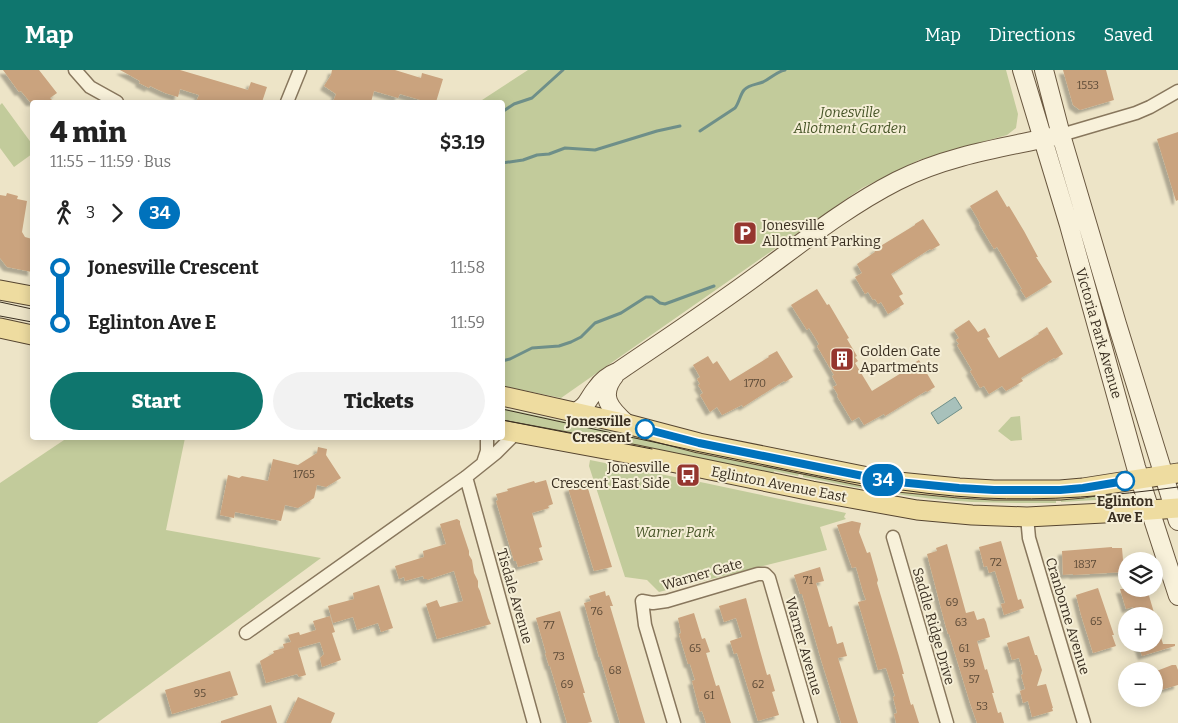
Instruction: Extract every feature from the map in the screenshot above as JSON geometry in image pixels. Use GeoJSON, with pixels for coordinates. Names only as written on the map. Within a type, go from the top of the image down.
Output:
{"type":"FeatureCollection","features":[{"type":"Feature","properties":{"kind":"main road","name":"Victoria Park Avenue"},"geometry":{"type":"LineString","coordinates":[[1022,70],[1069,225],[1140,479],[1178,596]]}},
{"type":"Feature","properties":{"kind":"main road","name":"Victoria Park Avenue"},"geometry":{"type":"LineString","coordinates":[[1044,70],[1061,135],[1117,324],[1171,474],[1177,512]]}},
{"type":"Feature","properties":{"kind":"main road"},"geometry":{"type":"LineString","coordinates":[[574,413],[584,408],[595,389],[610,375],[619,371],[750,281],[866,198],[898,180],[926,168],[973,153],[1061,135]]}},
{"type":"Feature","properties":{"kind":"main road"},"geometry":{"type":"LineString","coordinates":[[0,290],[30,296]]}},
{"type":"Feature","properties":{"kind":"main road"},"geometry":{"type":"LineString","coordinates":[[0,328],[30,335]]}},
{"type":"Feature","properties":{"kind":"main road"},"geometry":{"type":"LineString","coordinates":[[619,371],[607,387],[607,400],[612,410],[627,424]]}},
{"type":"Feature","properties":{"kind":"main road","name":"Eglinton Avenue East"},"geometry":{"type":"LineString","coordinates":[[505,397],[627,424],[708,445],[897,482],[994,490],[1060,490],[1171,474]]}},
{"type":"Feature","properties":{"kind":"main road","name":"Eglinton Avenue East"},"geometry":{"type":"LineString","coordinates":[[510,431],[917,510],[1027,517],[1150,510],[1177,512]]}},
{"type":"Feature","properties":{"kind":"street"},"geometry":{"type":"LineString","coordinates":[[75,70],[90,87],[113,100]]}},
{"type":"Feature","properties":{"kind":"street"},"geometry":{"type":"LineString","coordinates":[[288,100],[300,70]]}},
{"type":"Feature","properties":{"kind":"street"},"geometry":{"type":"LineString","coordinates":[[1061,135],[1136,113],[1178,91]]}},
{"type":"Feature","properties":{"kind":"street"},"geometry":{"type":"LineString","coordinates":[[483,463],[487,451],[487,440]]}},
{"type":"Feature","properties":{"kind":"street"},"geometry":{"type":"LineString","coordinates":[[246,633],[466,477],[496,454],[505,440]]}},
{"type":"Feature","properties":{"kind":"street","name":"Tisdale Avenue"},"geometry":{"type":"LineString","coordinates":[[466,477],[534,723]]}},
{"type":"Feature","properties":{"kind":"street","name":"Cranborne Avenue"},"geometry":{"type":"LineString","coordinates":[[1027,517],[1028,538],[1084,723]]}},
{"type":"Feature","properties":{"kind":"street","name":"Saddle Ridge Drive"},"geometry":{"type":"LineString","coordinates":[[893,536],[947,723]]}},
{"type":"Feature","properties":{"kind":"street","name":"Warner Gate"},"geometry":{"type":"LineString","coordinates":[[674,723],[645,625],[642,601],[653,603],[667,601],[758,574],[765,574],[769,578]]}},
{"type":"Feature","properties":{"kind":"street","name":"Warner Avenue"},"geometry":{"type":"LineString","coordinates":[[769,578],[811,723]]}},
{"type":"Feature","properties":{"kind":"green space","name":"Jonesville Allotment Garden"},"geometry":{"type":"Polygon","coordinates":[[[528,70],[1006,70],[1018,114],[1016,128],[1007,135],[919,160],[862,188],[561,398],[505,386],[505,100],[482,100],[528,70]]]}},
{"type":"Feature","properties":{"kind":"green space"},"geometry":{"type":"Polygon","coordinates":[[[2,103],[30,141],[30,155],[14,167],[0,148],[0,105],[2,103]]]}},
{"type":"Feature","properties":{"kind":"green space"},"geometry":{"type":"Polygon","coordinates":[[[505,409],[739,459],[1087,496],[1114,494],[1114,499],[1056,501],[1056,503],[951,501],[866,489],[803,477],[803,475],[799,474],[798,476],[774,471],[773,475],[505,422],[505,409]]]}},
{"type":"Feature","properties":{"kind":"green space"},"geometry":{"type":"Polygon","coordinates":[[[1020,416],[1022,440],[1011,441],[998,431],[1011,417],[1020,416]]]}},
{"type":"Feature","properties":{"kind":"green space"},"geometry":{"type":"Polygon","coordinates":[[[64,440],[185,440],[166,530],[321,558],[97,723],[0,723],[0,483],[64,440]]]}},
{"type":"Feature","properties":{"kind":"green space","name":"Warner Park"},"geometry":{"type":"Polygon","coordinates":[[[590,460],[846,513],[844,517],[846,519],[820,527],[827,550],[659,592],[647,580],[625,577],[589,466],[590,460]]]}},
{"type":"Feature","properties":{"kind":"water"},"geometry":{"type":"Polygon","coordinates":[[[955,397],[962,408],[938,424],[931,413],[955,397]]]}},
{"type":"Feature","properties":{"kind":"building"},"geometry":{"type":"Polygon","coordinates":[[[3,70],[39,70],[57,93],[50,98],[52,100],[30,100],[30,102],[21,91],[19,92],[3,70]]]}},
{"type":"Feature","properties":{"kind":"building"},"geometry":{"type":"Polygon","coordinates":[[[120,70],[180,70],[248,90],[251,82],[267,87],[263,100],[197,100],[199,95],[180,89],[178,97],[150,86],[149,88],[139,83],[140,81],[120,70]]]}},
{"type":"Feature","properties":{"kind":"building"},"geometry":{"type":"Polygon","coordinates":[[[332,70],[395,70],[421,78],[422,73],[443,79],[437,100],[420,100],[400,94],[398,98],[374,91],[372,100],[334,100],[336,94],[324,86],[332,70]]]}},
{"type":"Feature","properties":{"kind":"building"},"geometry":{"type":"Polygon","coordinates":[[[1063,70],[1106,70],[1114,100],[1080,110],[1073,105],[1063,70]]]}},
{"type":"Feature","properties":{"kind":"building"},"geometry":{"type":"Polygon","coordinates":[[[1178,132],[1178,200],[1176,201],[1157,139],[1178,132]]]}},
{"type":"Feature","properties":{"kind":"building"},"geometry":{"type":"Polygon","coordinates":[[[997,190],[1024,231],[1038,257],[1036,257],[1052,282],[1026,298],[997,247],[994,249],[970,206],[997,190]]]}},
{"type":"Feature","properties":{"kind":"building"},"geometry":{"type":"Polygon","coordinates":[[[7,193],[18,196],[17,199],[27,201],[22,232],[25,237],[30,238],[30,272],[7,267],[0,258],[0,195],[6,196],[7,193]]]}},
{"type":"Feature","properties":{"kind":"building"},"geometry":{"type":"Polygon","coordinates":[[[923,219],[940,245],[930,249],[891,274],[903,294],[899,296],[904,304],[888,314],[881,302],[878,304],[868,292],[865,294],[855,277],[862,273],[857,264],[875,252],[874,250],[923,219]]]}},
{"type":"Feature","properties":{"kind":"building","name":"Golden Gate Apartments"},"geometry":{"type":"Polygon","coordinates":[[[817,289],[827,305],[829,304],[849,338],[847,339],[857,356],[855,357],[858,361],[855,363],[872,391],[919,360],[935,387],[885,416],[884,414],[864,425],[859,417],[852,421],[833,387],[837,385],[832,376],[834,375],[817,346],[819,344],[809,328],[807,330],[791,305],[817,289]]]}},
{"type":"Feature","properties":{"kind":"building"},"geometry":{"type":"Polygon","coordinates":[[[969,320],[978,332],[985,328],[990,337],[987,338],[999,358],[1039,334],[1047,327],[1063,354],[1021,378],[1023,381],[1006,391],[1002,386],[989,394],[984,386],[980,388],[957,345],[959,344],[956,340],[959,338],[954,330],[969,320]]]}},
{"type":"Feature","properties":{"kind":"building"},"geometry":{"type":"Polygon","coordinates":[[[777,351],[793,377],[743,407],[742,405],[722,415],[717,407],[710,412],[700,395],[703,393],[697,379],[700,377],[693,365],[708,356],[713,364],[717,361],[730,381],[777,351]]]}},
{"type":"Feature","properties":{"kind":"building"},"geometry":{"type":"Polygon","coordinates":[[[318,447],[327,449],[326,455],[341,478],[326,487],[317,485],[314,498],[298,508],[285,505],[281,521],[235,512],[234,518],[220,515],[228,475],[268,481],[273,459],[298,465],[317,453],[318,447]]]}},
{"type":"Feature","properties":{"kind":"building"},"geometry":{"type":"Polygon","coordinates":[[[546,480],[553,504],[548,506],[549,508],[532,513],[542,547],[539,548],[543,560],[518,567],[516,561],[514,561],[496,501],[498,500],[496,494],[534,481],[535,483],[546,480]]]}},
{"type":"Feature","properties":{"kind":"building"},"geometry":{"type":"Polygon","coordinates":[[[586,482],[612,567],[594,571],[568,488],[586,482]]]}},
{"type":"Feature","properties":{"kind":"building"},"geometry":{"type":"Polygon","coordinates":[[[457,519],[460,521],[474,573],[478,581],[478,587],[491,624],[437,639],[426,604],[437,600],[440,607],[463,601],[454,571],[427,580],[423,576],[405,581],[404,577],[399,579],[395,566],[424,557],[423,551],[446,544],[440,524],[457,519]]]}},
{"type":"Feature","properties":{"kind":"building"},"geometry":{"type":"Polygon","coordinates":[[[852,521],[861,523],[859,532],[867,553],[870,552],[878,580],[877,583],[904,674],[902,674],[911,705],[913,704],[919,723],[896,723],[894,714],[897,713],[893,697],[895,696],[886,668],[878,670],[858,602],[866,600],[856,567],[852,568],[837,525],[852,521]]]}},
{"type":"Feature","properties":{"kind":"building"},"geometry":{"type":"Polygon","coordinates":[[[1001,541],[1018,600],[1021,599],[1024,608],[1004,615],[1001,604],[1005,603],[995,571],[989,573],[987,566],[984,567],[979,547],[1001,541]]]}},
{"type":"Feature","properties":{"kind":"building"},"geometry":{"type":"Polygon","coordinates":[[[947,544],[966,613],[974,611],[977,620],[984,618],[986,622],[990,637],[977,641],[994,693],[992,693],[998,713],[1001,712],[1004,723],[977,723],[948,634],[927,554],[937,551],[936,548],[947,544]]]}},
{"type":"Feature","properties":{"kind":"building"},"geometry":{"type":"Polygon","coordinates":[[[1112,547],[1122,548],[1122,552],[1118,552],[1118,572],[1063,575],[1062,551],[1112,547]]]}},
{"type":"Feature","properties":{"kind":"building"},"geometry":{"type":"Polygon","coordinates":[[[820,567],[824,581],[816,583],[829,627],[832,626],[837,644],[843,642],[847,656],[838,658],[858,723],[841,723],[802,594],[800,594],[794,575],[820,567]]]}},
{"type":"Feature","properties":{"kind":"building"},"geometry":{"type":"Polygon","coordinates":[[[379,585],[393,628],[381,632],[378,623],[357,630],[353,617],[333,623],[328,606],[354,599],[353,593],[379,585]]]}},
{"type":"Feature","properties":{"kind":"building"},"geometry":{"type":"Polygon","coordinates":[[[1098,588],[1116,646],[1093,653],[1076,595],[1098,588]]]}},
{"type":"Feature","properties":{"kind":"building"},"geometry":{"type":"Polygon","coordinates":[[[605,591],[606,596],[609,595],[613,606],[610,606],[645,723],[620,723],[599,657],[584,603],[591,601],[589,596],[605,591]]]}},
{"type":"Feature","properties":{"kind":"building"},"geometry":{"type":"Polygon","coordinates":[[[1122,597],[1149,597],[1152,607],[1133,607],[1125,607],[1122,597]]]}},
{"type":"Feature","properties":{"kind":"building"},"geometry":{"type":"Polygon","coordinates":[[[746,598],[767,675],[770,674],[775,691],[772,692],[779,715],[758,721],[737,653],[734,654],[730,641],[742,637],[736,618],[724,622],[719,606],[746,598]]]}},
{"type":"Feature","properties":{"kind":"building"},"geometry":{"type":"Polygon","coordinates":[[[560,611],[592,722],[567,723],[545,653],[536,618],[560,611]]]}},
{"type":"Feature","properties":{"kind":"building"},"geometry":{"type":"Polygon","coordinates":[[[694,613],[702,639],[705,638],[710,652],[706,653],[716,686],[719,685],[731,723],[706,723],[702,711],[700,712],[692,681],[695,680],[679,634],[681,633],[678,618],[694,613]]]}},
{"type":"Feature","properties":{"kind":"building"},"geometry":{"type":"Polygon","coordinates":[[[330,616],[335,632],[332,633],[341,660],[322,667],[320,658],[324,654],[320,642],[298,648],[306,675],[299,677],[297,674],[266,683],[260,661],[274,653],[273,651],[284,648],[283,644],[291,642],[288,635],[299,632],[300,635],[316,630],[313,621],[330,616]]]}},
{"type":"Feature","properties":{"kind":"building"},"geometry":{"type":"Polygon","coordinates":[[[1029,636],[1042,670],[1037,686],[1046,684],[1053,708],[1053,711],[1032,717],[1028,701],[1023,703],[1020,691],[1025,689],[1019,658],[1012,660],[1007,643],[1029,636]]]}},
{"type":"Feature","properties":{"kind":"building"},"geometry":{"type":"Polygon","coordinates":[[[1163,644],[1175,644],[1175,646],[1163,650],[1163,644]]]}},
{"type":"Feature","properties":{"kind":"building"},"geometry":{"type":"Polygon","coordinates":[[[1141,652],[1155,652],[1142,656],[1141,652]]]}},
{"type":"Feature","properties":{"kind":"building"},"geometry":{"type":"Polygon","coordinates":[[[1176,665],[1178,685],[1163,689],[1163,668],[1176,665]]]}},
{"type":"Feature","properties":{"kind":"building"},"geometry":{"type":"Polygon","coordinates":[[[230,671],[238,695],[172,714],[165,690],[230,671]]]}},
{"type":"Feature","properties":{"kind":"building"},"geometry":{"type":"Polygon","coordinates":[[[298,697],[335,713],[331,723],[286,723],[298,697]]]}},
{"type":"Feature","properties":{"kind":"building"},"geometry":{"type":"Polygon","coordinates":[[[271,705],[277,723],[221,723],[221,721],[271,705]]]}},
{"type":"Feature","properties":{"kind":"waterway"},"geometry":{"type":"LineString","coordinates":[[505,110],[514,104],[532,98],[563,70]]}},
{"type":"Feature","properties":{"kind":"waterway"},"geometry":{"type":"LineString","coordinates":[[700,131],[735,108],[746,88],[763,82],[785,70]]}},
{"type":"Feature","properties":{"kind":"waterway"},"geometry":{"type":"LineString","coordinates":[[505,163],[549,154],[565,148],[595,150],[680,126]]}},
{"type":"Feature","properties":{"kind":"waterway"},"geometry":{"type":"LineString","coordinates":[[505,360],[532,348],[559,346],[571,342],[581,337],[595,323],[621,313],[646,297],[652,297],[665,304],[714,286]]}},
{"type":"Feature","properties":{"kind":"tram line"},"geometry":{"type":"LineString","coordinates":[[0,302],[30,309]]}},
{"type":"Feature","properties":{"kind":"tram line"},"geometry":{"type":"LineString","coordinates":[[0,316],[30,322]]}},
{"type":"Feature","properties":{"kind":"tram line"},"geometry":{"type":"LineString","coordinates":[[505,410],[819,476],[927,493],[1007,499],[1056,498],[1129,493],[1178,487]]}},
{"type":"Feature","properties":{"kind":"tram line"},"geometry":{"type":"LineString","coordinates":[[505,421],[652,449]]}},
{"type":"Feature","properties":{"kind":"bus line","name":"34"},"geometry":{"type":"LineString","coordinates":[[645,429],[699,443],[888,481],[994,490],[1060,490],[1125,481]]}},
{"type":"Feature","properties":{"kind":"place","name":"Jonesville Allotment Parking"},"geometry":{"type":"Point","coordinates":[745,233]}},
{"type":"Feature","properties":{"kind":"place","name":"Golden Gate Apartments"},"geometry":{"type":"Point","coordinates":[842,359]}},
{"type":"Feature","properties":{"kind":"place","name":"Jonesville Crescent"},"geometry":{"type":"Point","coordinates":[645,429]}},
{"type":"Feature","properties":{"kind":"place","name":"Jonesville Crescent East Side"},"geometry":{"type":"Point","coordinates":[688,475]}},
{"type":"Feature","properties":{"kind":"place","name":"Eglinton Ave E"},"geometry":{"type":"Point","coordinates":[1125,481]}}]}
